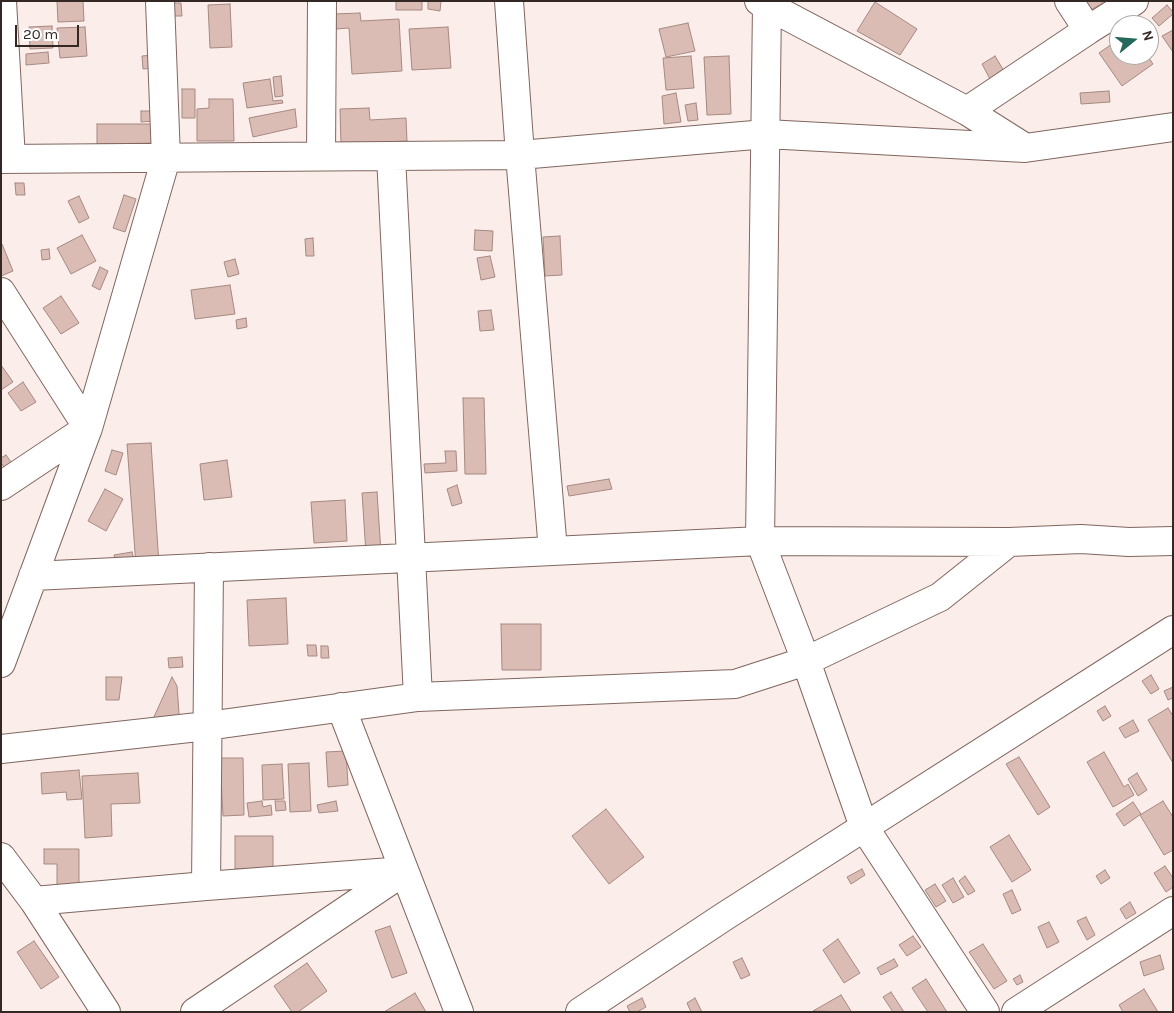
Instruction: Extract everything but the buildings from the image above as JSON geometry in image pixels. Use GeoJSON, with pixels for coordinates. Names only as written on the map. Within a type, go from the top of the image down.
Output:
{"type":"FeatureCollection","features":[{"type":"Feature","properties":{"kind":"street"},"geometry":{"type":"LineString","coordinates":[[2,1],[6,159],[520,155],[766,134],[1025,148],[1173,127]]}},
{"type":"Feature","properties":{"kind":"street"},"geometry":{"type":"LineString","coordinates":[[1,663],[88,428],[166,158],[160,1]]}},
{"type":"Feature","properties":{"kind":"street"},"geometry":{"type":"LineString","coordinates":[[321,156],[322,1]]}},
{"type":"Feature","properties":{"kind":"street"},"geometry":{"type":"LineString","coordinates":[[509,1],[553,551]]}},
{"type":"Feature","properties":{"kind":"street"},"geometry":{"type":"LineString","coordinates":[[1070,1],[1088,30]]}},
{"type":"Feature","properties":{"kind":"street"},"geometry":{"type":"LineString","coordinates":[[967,111],[1134,1]]}},
{"type":"Feature","properties":{"kind":"street"},"geometry":{"type":"LineString","coordinates":[[985,1012],[864,827],[806,660],[760,541],[767,3],[967,111],[1025,148]]}},
{"type":"Feature","properties":{"kind":"street"},"geometry":{"type":"LineString","coordinates":[[391,156],[418,697]]}},
{"type":"Feature","properties":{"kind":"street"},"geometry":{"type":"LineString","coordinates":[[1,292],[88,428]]}},
{"type":"Feature","properties":{"kind":"street"},"geometry":{"type":"LineString","coordinates":[[1,486],[88,428]]}},
{"type":"Feature","properties":{"kind":"street"},"geometry":{"type":"LineString","coordinates":[[33,576],[760,541],[1009,542],[1081,539],[1129,542],[1173,541]]}},
{"type":"Feature","properties":{"kind":"street"},"geometry":{"type":"LineString","coordinates":[[1,749],[207,726],[418,697],[736,684],[806,660],[940,597],[1009,542]]}},
{"type":"Feature","properties":{"kind":"street"},"geometry":{"type":"LineString","coordinates":[[206,886],[209,567]]}},
{"type":"Feature","properties":{"kind":"street"},"geometry":{"type":"LineString","coordinates":[[580,1012],[725,916],[1173,630]]}},
{"type":"Feature","properties":{"kind":"street"},"geometry":{"type":"LineString","coordinates":[[341,707],[459,1012]]}},
{"type":"Feature","properties":{"kind":"street"},"geometry":{"type":"LineString","coordinates":[[1,857],[34,902],[106,1012]]}},
{"type":"Feature","properties":{"kind":"street"},"geometry":{"type":"LineString","coordinates":[[34,902],[206,886],[404,871]]}},
{"type":"Feature","properties":{"kind":"street"},"geometry":{"type":"LineString","coordinates":[[195,1012],[404,871]]}},
{"type":"Feature","properties":{"kind":"street"},"geometry":{"type":"LineString","coordinates":[[1016,1012],[1173,911]]}}]}
